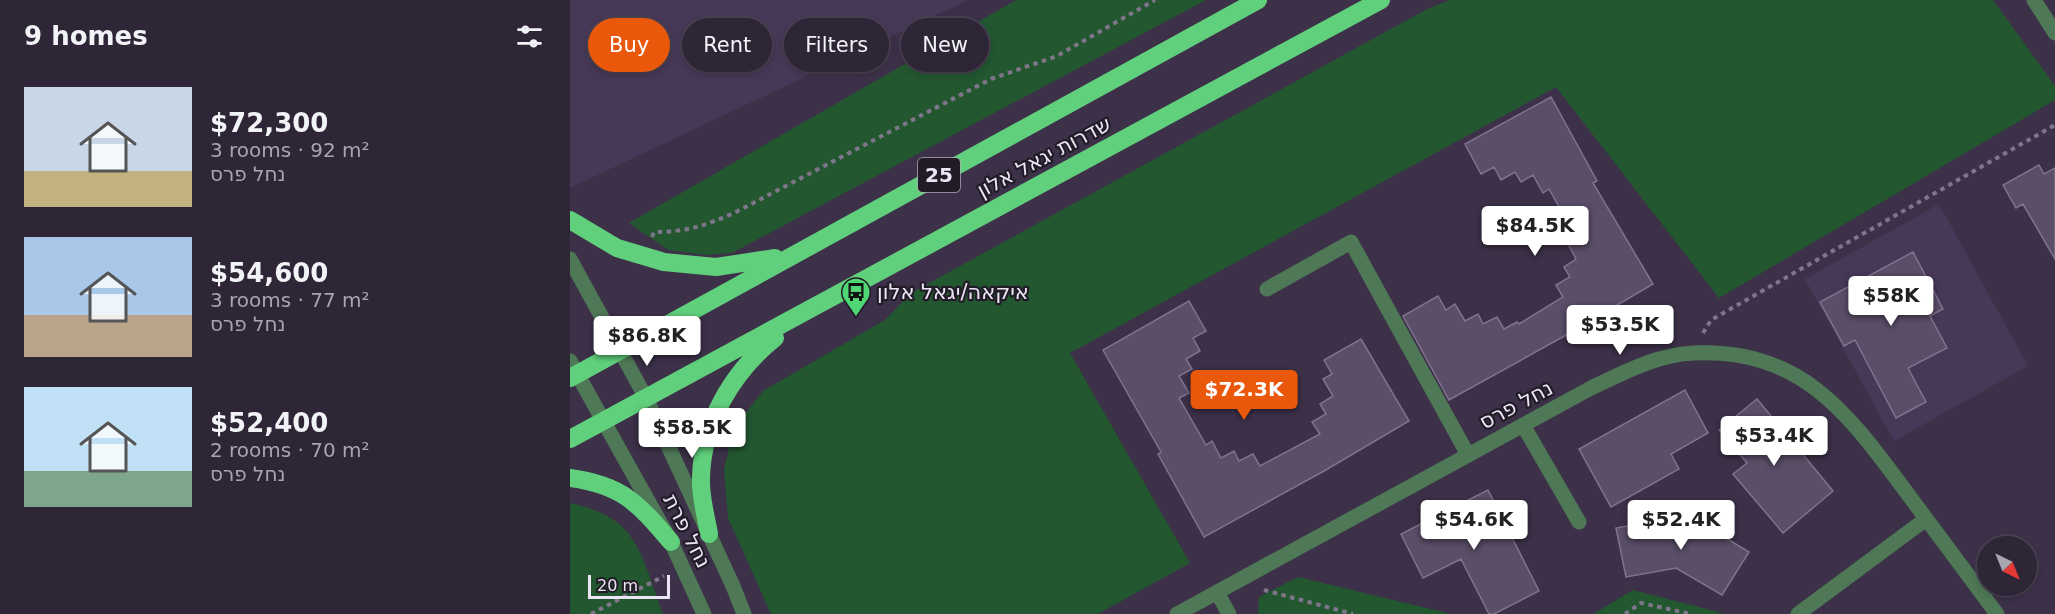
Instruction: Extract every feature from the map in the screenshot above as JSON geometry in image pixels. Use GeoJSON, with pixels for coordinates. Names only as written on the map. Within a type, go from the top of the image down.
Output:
{"type":"FeatureCollection","features":[{"type":"Feature","properties":{"kind":"highway","name":"שדרות יגאל אלון"},"geometry":{"type":"LineString","coordinates":[[572,371],[620,351],[1258,0]]}},
{"type":"Feature","properties":{"kind":"highway","name":"שדרות יגאל אלון"},"geometry":{"type":"LineString","coordinates":[[570,439],[1382,0]]}},
{"type":"Feature","properties":{"kind":"highway"},"geometry":{"type":"LineString","coordinates":[[570,220],[617,248],[664,262],[716,267],[751,263],[794,254]]}},
{"type":"Feature","properties":{"kind":"highway"},"geometry":{"type":"LineString","coordinates":[[709,534],[700,481],[703,448],[712,419],[754,354],[816,306]]}},
{"type":"Feature","properties":{"kind":"highway"},"geometry":{"type":"LineString","coordinates":[[570,478],[594,481],[619,491],[645,511],[671,542]]}},
{"type":"Feature","properties":{"kind":"street"},"geometry":{"type":"LineString","coordinates":[[2034,0],[2055,33]]}},
{"type":"Feature","properties":{"kind":"street"},"geometry":{"type":"LineString","coordinates":[[1267,289],[1351,242],[1468,455]]}},
{"type":"Feature","properties":{"kind":"street","name":"נחל פרת"},"geometry":{"type":"LineString","coordinates":[[570,259],[646,398],[744,614]]}},
{"type":"Feature","properties":{"kind":"street","name":"נחל פרס"},"geometry":{"type":"LineString","coordinates":[[1176,614],[1522,425],[1628,371],[1660,359],[1692,352],[1726,354],[1762,361],[1797,375],[1828,397],[1860,430],[1997,614]]}},
{"type":"Feature","properties":{"kind":"street","name":"נחל פרת"},"geometry":{"type":"LineString","coordinates":[[572,371],[604,420],[671,542],[684,566],[704,614]]}},
{"type":"Feature","properties":{"kind":"street"},"geometry":{"type":"LineString","coordinates":[[1522,425],[1579,522]]}},
{"type":"Feature","properties":{"kind":"street"},"geometry":{"type":"LineString","coordinates":[[1798,614],[1926,519]]}},
{"type":"Feature","properties":{"kind":"street"},"geometry":{"type":"LineString","coordinates":[[1216,592],[1229,614]]}},
{"type":"Feature","properties":{"kind":"path"},"geometry":{"type":"LineString","coordinates":[[645,258],[654,232],[677,232],[700,228],[734,213],[991,79],[1057,56],[1155,0]]}},
{"type":"Feature","properties":{"kind":"path"},"geometry":{"type":"LineString","coordinates":[[1692,352],[1711,321],[2055,125]]}},
{"type":"Feature","properties":{"kind":"path"},"geometry":{"type":"LineString","coordinates":[[591,614],[684,566]]}},
{"type":"Feature","properties":{"kind":"path"},"geometry":{"type":"LineString","coordinates":[[1234,582],[1353,614]]}},
{"type":"Feature","properties":{"kind":"path"},"geometry":{"type":"LineString","coordinates":[[1625,614],[1641,603],[1691,614]]}},
{"type":"Feature","properties":{"kind":"shaded area"},"geometry":{"type":"Polygon","coordinates":[[[570,0],[968,0],[930,18],[901,18],[901,32],[889,37],[889,18],[784,18],[784,72],[816,72],[570,188],[570,0]]]}},
{"type":"Feature","properties":{"kind":"shaded area"},"geometry":{"type":"Polygon","coordinates":[[[1939,204],[2028,366],[1894,441],[1805,279],[1939,204]]]}},
{"type":"Feature","properties":{"kind":"green space"},"geometry":{"type":"Polygon","coordinates":[[[1016,0],[1206,0],[732,253],[705,255],[668,250],[629,223],[901,66],[901,72],[989,72],[989,18],[985,18],[1016,0]]]}},
{"type":"Feature","properties":{"kind":"green space"},"geometry":{"type":"Polygon","coordinates":[[[1450,0],[1993,0],[2055,86],[2055,100],[1719,298],[1556,87],[1070,353],[1190,563],[1098,614],[771,614],[728,518],[724,470],[733,429],[763,391],[885,320],[911,293],[1429,8],[1450,0]]]}},
{"type":"Feature","properties":{"kind":"green space"},"geometry":{"type":"Polygon","coordinates":[[[570,503],[593,509],[611,518],[624,529],[642,557],[663,614],[570,614],[570,503]]]}},
{"type":"Feature","properties":{"kind":"green space"},"geometry":{"type":"Polygon","coordinates":[[[1298,577],[1451,614],[1258,614],[1259,597],[1298,577]]]}},
{"type":"Feature","properties":{"kind":"green space"},"geometry":{"type":"Polygon","coordinates":[[[1633,590],[1722,613],[1723,614],[1593,614],[1633,590]]]}},
{"type":"Feature","properties":{"kind":"building"},"geometry":{"type":"Polygon","coordinates":[[[1551,97],[1597,181],[1593,183],[1653,284],[1449,400],[1403,316],[1438,296],[1446,310],[1455,304],[1465,321],[1478,314],[1483,324],[1497,317],[1504,329],[1517,322],[1519,324],[1563,297],[1556,285],[1570,277],[1564,267],[1576,259],[1567,242],[1576,237],[1549,189],[1543,193],[1533,175],[1521,182],[1515,172],[1501,180],[1494,167],[1481,174],[1465,144],[1551,97]]]}},
{"type":"Feature","properties":{"kind":"building"},"geometry":{"type":"Polygon","coordinates":[[[2039,165],[2044,174],[2055,168],[2055,259],[2023,204],[2016,208],[2003,185],[2039,165]]]}},
{"type":"Feature","properties":{"kind":"building"},"geometry":{"type":"Polygon","coordinates":[[[1913,252],[1943,309],[1930,316],[1947,348],[1908,368],[1926,402],[1896,418],[1855,340],[1844,346],[1820,302],[1913,252]]]}},
{"type":"Feature","properties":{"kind":"building"},"geometry":{"type":"Polygon","coordinates":[[[1189,301],[1206,331],[1193,338],[1200,351],[1186,359],[1192,369],[1179,376],[1189,393],[1179,398],[1206,445],[1212,441],[1221,458],[1234,451],[1239,461],[1253,454],[1260,466],[1320,434],[1312,422],[1326,414],[1320,404],[1333,396],[1323,379],[1332,374],[1324,360],[1361,339],[1409,421],[1204,537],[1158,454],[1161,452],[1103,350],[1189,301]]]}},
{"type":"Feature","properties":{"kind":"building"},"geometry":{"type":"Polygon","coordinates":[[[1685,390],[1708,433],[1671,454],[1679,469],[1611,507],[1579,449],[1685,390]]]}},
{"type":"Feature","properties":{"kind":"building"},"geometry":{"type":"Polygon","coordinates":[[[1757,399],[1833,491],[1783,533],[1733,474],[1747,463],[1719,430],[1757,399]]]}},
{"type":"Feature","properties":{"kind":"building"},"geometry":{"type":"Polygon","coordinates":[[[1488,490],[1539,591],[1494,614],[1489,614],[1461,559],[1423,578],[1401,534],[1488,490]]]}},
{"type":"Feature","properties":{"kind":"building"},"geometry":{"type":"Polygon","coordinates":[[[1688,515],[1749,552],[1722,595],[1676,568],[1626,577],[1616,528],[1688,515]]]}},
{"type":"Feature","properties":{"kind":"place","name":"איקאה/יגאל אלון"},"geometry":{"type":"Point","coordinates":[856,318]}}]}
